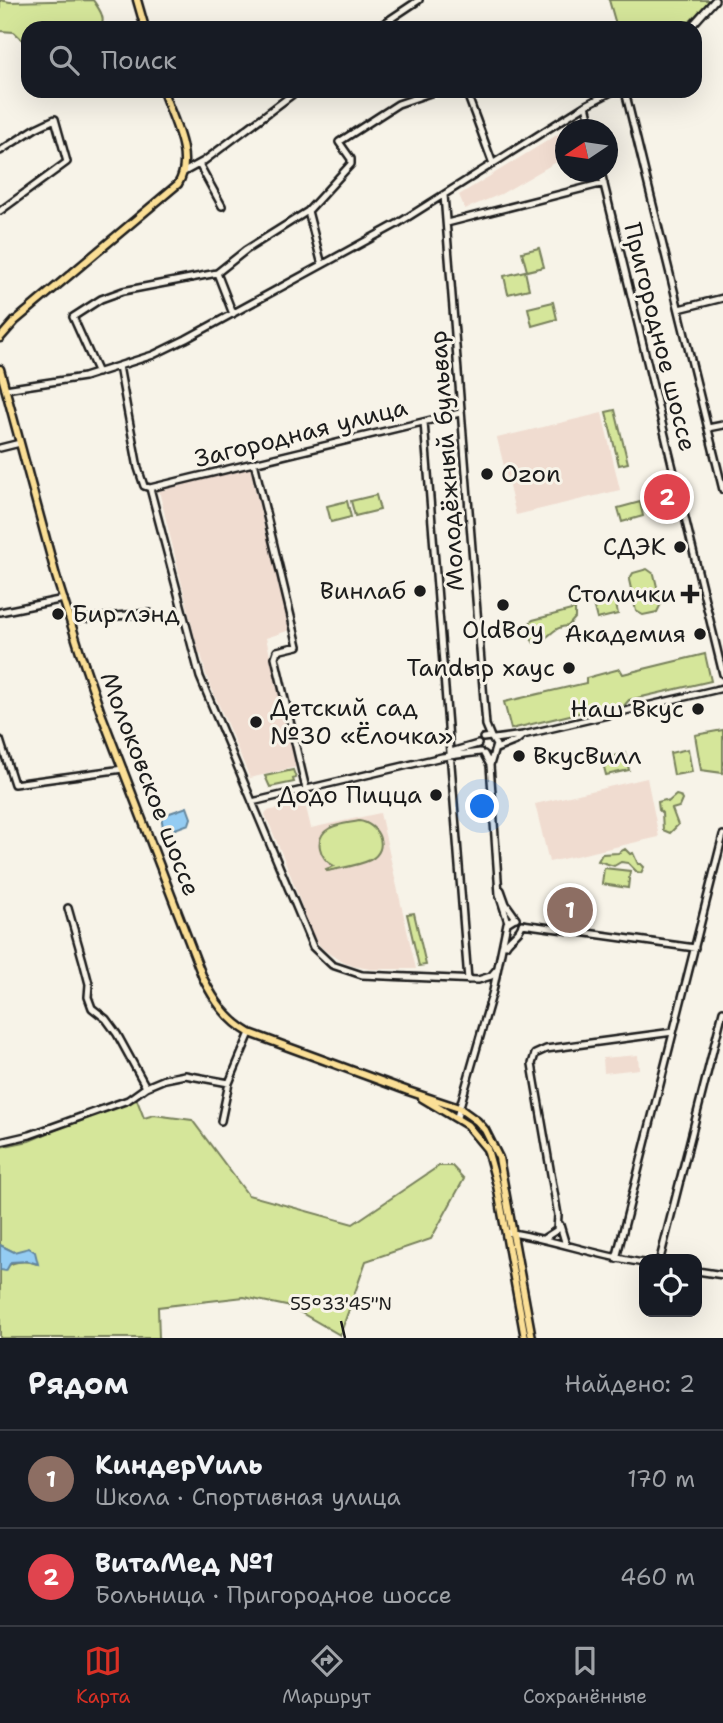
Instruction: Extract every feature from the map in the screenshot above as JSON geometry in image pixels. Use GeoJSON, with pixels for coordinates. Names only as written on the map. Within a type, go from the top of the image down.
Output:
{"type":"FeatureCollection","features":[{"type":"Feature","properties":{"kind":"main road"},"geometry":{"type":"LineString","coordinates":[[137,0],[143,21]]}},
{"type":"Feature","properties":{"kind":"main road"},"geometry":{"type":"LineString","coordinates":[[1,336],[178,184],[184,172],[184,153],[165,98]]}},
{"type":"Feature","properties":{"kind":"main road","name":"Молоковское шоссе"},"geometry":{"type":"LineString","coordinates":[[0,369],[64,599],[101,713],[203,978],[215,1002],[250,1033],[460,1108],[485,1130],[496,1150],[509,1232]]}},
{"type":"Feature","properties":{"kind":"main road","name":"Молоковское шоссе"},"geometry":{"type":"LineString","coordinates":[[408,1091],[457,1117],[476,1134],[487,1149],[509,1232]]}},
{"type":"Feature","properties":{"kind":"main road"},"geometry":{"type":"LineString","coordinates":[[509,1232],[516,1251],[532,1338]]}},
{"type":"Feature","properties":{"kind":"main road"},"geometry":{"type":"LineString","coordinates":[[509,1232],[525,1338]]}},
{"type":"Feature","properties":{"kind":"street"},"geometry":{"type":"LineString","coordinates":[[388,21],[419,0]]}},
{"type":"Feature","properties":{"kind":"street"},"geometry":{"type":"LineString","coordinates":[[696,21],[715,0]]}},
{"type":"Feature","properties":{"kind":"street"},"geometry":{"type":"LineString","coordinates":[[184,172],[199,164],[288,98]]}},
{"type":"Feature","properties":{"kind":"street"},"geometry":{"type":"LineString","coordinates":[[98,373],[73,317],[101,299],[123,291],[216,273],[246,250],[308,211],[351,164],[351,159],[339,142],[398,104],[416,98]]}},
{"type":"Feature","properties":{"kind":"street"},"geometry":{"type":"LineString","coordinates":[[469,98],[493,164]]}},
{"type":"Feature","properties":{"kind":"street"},"geometry":{"type":"LineString","coordinates":[[5,389],[84,377],[153,355],[397,224],[600,98]]}},
{"type":"Feature","properties":{"kind":"street","name":"Пригородное шоссе"},"geometry":{"type":"LineString","coordinates":[[627,98],[723,490]]}},
{"type":"Feature","properties":{"kind":"street"},"geometry":{"type":"LineString","coordinates":[[586,105],[589,119]]}},
{"type":"Feature","properties":{"kind":"street"},"geometry":{"type":"LineString","coordinates":[[0,151],[55,119],[66,162],[0,211]]}},
{"type":"Feature","properties":{"kind":"street"},"geometry":{"type":"LineString","coordinates":[[199,164],[222,206]]}},
{"type":"Feature","properties":{"kind":"street"},"geometry":{"type":"LineString","coordinates":[[447,223],[604,183]]}},
{"type":"Feature","properties":{"kind":"street","name":"Пригородное шоссе"},"geometry":{"type":"LineString","coordinates":[[604,183],[723,674]]}},
{"type":"Feature","properties":{"kind":"street","name":"Молодёжный бульвар"},"geometry":{"type":"LineString","coordinates":[[444,195],[486,725],[483,737]]}},
{"type":"Feature","properties":{"kind":"street"},"geometry":{"type":"LineString","coordinates":[[308,211],[322,265]]}},
{"type":"Feature","properties":{"kind":"street"},"geometry":{"type":"LineString","coordinates":[[216,273],[233,314]]}},
{"type":"Feature","properties":{"kind":"street"},"geometry":{"type":"LineString","coordinates":[[679,309],[723,298]]}},
{"type":"Feature","properties":{"kind":"street"},"geometry":{"type":"LineString","coordinates":[[119,366],[138,468],[144,486],[150,488],[200,677],[309,940],[322,957],[340,969],[362,975],[468,980],[484,979],[497,969]]}},
{"type":"Feature","properties":{"kind":"street","name":"Загородная улица"},"geometry":{"type":"LineString","coordinates":[[150,488],[460,413]]}},
{"type":"Feature","properties":{"kind":"street"},"geometry":{"type":"LineString","coordinates":[[424,422],[468,980]]}},
{"type":"Feature","properties":{"kind":"street"},"geometry":{"type":"LineString","coordinates":[[708,428],[723,425]]}},
{"type":"Feature","properties":{"kind":"street"},"geometry":{"type":"LineString","coordinates":[[0,448],[20,443]]}},
{"type":"Feature","properties":{"kind":"street"},"geometry":{"type":"LineString","coordinates":[[254,463],[299,646],[277,651],[275,657],[306,789]]}},
{"type":"Feature","properties":{"kind":"street"},"geometry":{"type":"LineString","coordinates":[[0,612],[64,599]]}},
{"type":"Feature","properties":{"kind":"street"},"geometry":{"type":"LineString","coordinates":[[71,620],[150,613]]}},
{"type":"Feature","properties":{"kind":"street"},"geometry":{"type":"LineString","coordinates":[[252,802],[442,757],[478,744],[483,737],[523,735],[723,688]]}},
{"type":"Feature","properties":{"kind":"street","name":"Молодёжный бульвар"},"geometry":{"type":"LineString","coordinates":[[486,725],[493,738],[495,751]]}},
{"type":"Feature","properties":{"kind":"street"},"geometry":{"type":"LineString","coordinates":[[451,754],[495,751],[523,735]]}},
{"type":"Feature","properties":{"kind":"street"},"geometry":{"type":"LineString","coordinates":[[0,740],[15,783],[123,769]]}},
{"type":"Feature","properties":{"kind":"street"},"geometry":{"type":"LineString","coordinates":[[478,744],[490,765]]}},
{"type":"Feature","properties":{"kind":"street"},"geometry":{"type":"LineString","coordinates":[[495,751],[490,765],[500,902],[510,931],[515,933]]}},
{"type":"Feature","properties":{"kind":"street"},"geometry":{"type":"LineString","coordinates":[[615,1259],[723,835]]}},
{"type":"Feature","properties":{"kind":"street"},"geometry":{"type":"LineString","coordinates":[[499,884],[506,904],[522,924],[695,948]]}},
{"type":"Feature","properties":{"kind":"street"},"geometry":{"type":"LineString","coordinates":[[68,908],[83,961],[92,1008],[106,1019],[117,1034],[146,1087]]}},
{"type":"Feature","properties":{"kind":"street"},"geometry":{"type":"LineString","coordinates":[[457,1117],[493,991],[508,924],[515,918]]}},
{"type":"Feature","properties":{"kind":"street"},"geometry":{"type":"LineString","coordinates":[[501,954],[509,939],[520,931],[522,924]]}},
{"type":"Feature","properties":{"kind":"street"},"geometry":{"type":"LineString","coordinates":[[661,1254],[723,1011]]}},
{"type":"Feature","properties":{"kind":"street"},"geometry":{"type":"LineString","coordinates":[[567,1247],[561,1233],[532,1064],[535,1054],[546,1049],[673,1032]]}},
{"type":"Feature","properties":{"kind":"street"},"geometry":{"type":"LineString","coordinates":[[221,1121],[229,1083],[250,1033]]}},
{"type":"Feature","properties":{"kind":"street"},"geometry":{"type":"LineString","coordinates":[[0,1143],[128,1100],[146,1087],[165,1079],[185,1075],[229,1083]]}},
{"type":"Feature","properties":{"kind":"street"},"geometry":{"type":"LineString","coordinates":[[543,1239],[557,1230],[558,1214]]}},
{"type":"Feature","properties":{"kind":"street"},"geometry":{"type":"LineString","coordinates":[[509,1232],[615,1259],[639,1262]]}},
{"type":"Feature","properties":{"kind":"street"},"geometry":{"type":"LineString","coordinates":[[516,1251],[517,1244],[529,1236]]}},
{"type":"Feature","properties":{"kind":"street"},"geometry":{"type":"LineString","coordinates":[[702,1272],[723,1275]]}},
{"type":"Feature","properties":{"kind":"shaded area"},"geometry":{"type":"Polygon","coordinates":[[[555,136],[555,163],[501,194],[465,209],[459,195],[555,136]]]}},
{"type":"Feature","properties":{"kind":"shaded area"},"geometry":{"type":"Polygon","coordinates":[[[602,413],[620,490],[516,515],[497,438],[602,413]]]}},
{"type":"Feature","properties":{"kind":"shaded area"},"geometry":{"type":"Polygon","coordinates":[[[250,467],[290,630],[266,638],[296,767],[250,778],[199,654],[159,491],[250,467]]]}},
{"type":"Feature","properties":{"kind":"shaded area"},"geometry":{"type":"Polygon","coordinates":[[[647,778],[659,837],[549,862],[535,804],[647,778]]]}},
{"type":"Feature","properties":{"kind":"shaded area"},"geometry":{"type":"Polygon","coordinates":[[[305,803],[311,828],[380,813],[416,969],[370,969],[353,966],[320,946],[312,934],[265,814],[267,811],[305,803]]]}},
{"type":"Feature","properties":{"kind":"shaded area"},"geometry":{"type":"Polygon","coordinates":[[[638,1055],[639,1069],[604,1073],[603,1058],[638,1055]]]}},
{"type":"Feature","properties":{"kind":"green space"},"geometry":{"type":"Polygon","coordinates":[[[0,0],[93,0],[103,20],[21,21],[21,38],[14,32],[0,31],[0,0]]]}},
{"type":"Feature","properties":{"kind":"green space"},"geometry":{"type":"Polygon","coordinates":[[[609,0],[710,0],[690,21],[615,21],[609,0]]]}},
{"type":"Feature","properties":{"kind":"green space"},"geometry":{"type":"Polygon","coordinates":[[[539,248],[544,267],[527,271],[522,252],[539,248]]]}},
{"type":"Feature","properties":{"kind":"green space"},"geometry":{"type":"Polygon","coordinates":[[[525,271],[529,289],[508,294],[504,276],[525,271]]]}},
{"type":"Feature","properties":{"kind":"green space"},"geometry":{"type":"Polygon","coordinates":[[[553,302],[557,319],[532,326],[528,308],[553,302]]]}},
{"type":"Feature","properties":{"kind":"green space"},"geometry":{"type":"Polygon","coordinates":[[[615,410],[628,463],[619,465],[606,412],[615,410]]]}},
{"type":"Feature","properties":{"kind":"green space"},"geometry":{"type":"Polygon","coordinates":[[[376,495],[380,510],[355,516],[351,501],[376,495]]]}},
{"type":"Feature","properties":{"kind":"green space"},"geometry":{"type":"Polygon","coordinates":[[[347,501],[351,517],[331,522],[327,506],[347,501]]]}},
{"type":"Feature","properties":{"kind":"green space"},"geometry":{"type":"Polygon","coordinates":[[[640,502],[643,516],[622,522],[618,508],[640,502]]]}},
{"type":"Feature","properties":{"kind":"green space"},"geometry":{"type":"Polygon","coordinates":[[[647,569],[654,574],[661,604],[657,612],[643,615],[636,611],[629,580],[633,573],[647,569]]]}},
{"type":"Feature","properties":{"kind":"green space"},"geometry":{"type":"Polygon","coordinates":[[[615,599],[618,614],[597,619],[593,604],[615,599]]]}},
{"type":"Feature","properties":{"kind":"green space"},"geometry":{"type":"Polygon","coordinates":[[[575,609],[575,618],[568,626],[558,628],[543,640],[534,643],[528,624],[533,620],[575,609]]]}},
{"type":"Feature","properties":{"kind":"green space"},"geometry":{"type":"Polygon","coordinates":[[[705,654],[711,681],[629,700],[623,707],[596,714],[595,709],[511,729],[504,702],[586,683],[586,678],[620,669],[623,674],[705,654]]]}},
{"type":"Feature","properties":{"kind":"green space"},"geometry":{"type":"Polygon","coordinates":[[[723,730],[723,773],[701,770],[695,735],[723,730]]]}},
{"type":"Feature","properties":{"kind":"green space"},"geometry":{"type":"Polygon","coordinates":[[[688,749],[692,772],[674,775],[670,753],[688,749]]]}},
{"type":"Feature","properties":{"kind":"green space"},"geometry":{"type":"Polygon","coordinates":[[[625,753],[629,770],[606,775],[602,759],[625,753]]]}},
{"type":"Feature","properties":{"kind":"green space"},"geometry":{"type":"Polygon","coordinates":[[[293,770],[296,778],[293,779],[294,782],[270,787],[265,776],[293,770]]]}},
{"type":"Feature","properties":{"kind":"green space"},"geometry":{"type":"Polygon","coordinates":[[[676,795],[682,800],[679,807],[672,809],[678,825],[670,833],[663,830],[658,802],[668,802],[676,795]]]}},
{"type":"Feature","properties":{"kind":"green space"},"geometry":{"type":"Polygon","coordinates":[[[359,821],[372,826],[376,831],[381,843],[380,850],[370,860],[360,864],[327,871],[326,869],[334,866],[325,859],[320,848],[324,832],[359,821]]]}},
{"type":"Feature","properties":{"kind":"green space"},"geometry":{"type":"Polygon","coordinates":[[[625,849],[630,854],[633,853],[638,864],[644,867],[641,873],[628,863],[621,862],[614,866],[598,861],[602,854],[618,853],[625,849]]]}},
{"type":"Feature","properties":{"kind":"green space"},"geometry":{"type":"Polygon","coordinates":[[[604,868],[630,871],[628,888],[602,884],[604,868]]]}},
{"type":"Feature","properties":{"kind":"green space"},"geometry":{"type":"Polygon","coordinates":[[[414,913],[426,965],[419,966],[407,914],[414,913]]]}},
{"type":"Feature","properties":{"kind":"green space"},"geometry":{"type":"Polygon","coordinates":[[[137,1100],[144,1118],[154,1115],[192,1120],[248,1195],[353,1224],[439,1166],[452,1166],[464,1179],[431,1239],[366,1261],[340,1335],[291,1307],[244,1297],[158,1307],[159,1338],[0,1338],[0,1270],[18,1262],[37,1264],[0,1245],[0,1147],[29,1141],[137,1100]]]}},
{"type":"Feature","properties":{"kind":"water"},"geometry":{"type":"Polygon","coordinates":[[[187,807],[191,818],[189,824],[164,833],[161,816],[187,807]]]}},
{"type":"Feature","properties":{"kind":"water"},"geometry":{"type":"Polygon","coordinates":[[[0,1245],[14,1252],[29,1248],[35,1252],[38,1264],[28,1261],[11,1262],[6,1271],[0,1270],[0,1245]]]}},
{"type":"Feature","properties":{"kind":"place","name":"Ozon"},"geometry":{"type":"Point","coordinates":[487,474]}},
{"type":"Feature","properties":{"kind":"place","name":"ВитаМед №1"},"geometry":{"type":"Point","coordinates":[667,497]}},
{"type":"Feature","properties":{"kind":"place","name":"СДЭК"},"geometry":{"type":"Point","coordinates":[680,547]}},
{"type":"Feature","properties":{"kind":"place","name":"Винлаб"},"geometry":{"type":"Point","coordinates":[420,591]}},
{"type":"Feature","properties":{"kind":"place","name":"Столички"},"geometry":{"type":"Point","coordinates":[690,594]}},
{"type":"Feature","properties":{"kind":"place","name":"OldBoy"},"geometry":{"type":"Point","coordinates":[503,605]}},
{"type":"Feature","properties":{"kind":"place","name":"Бир лэнд"},"geometry":{"type":"Point","coordinates":[58,614]}},
{"type":"Feature","properties":{"kind":"place","name":"Академия"},"geometry":{"type":"Point","coordinates":[700,634]}},
{"type":"Feature","properties":{"kind":"place","name":"Tandыр хаус"},"geometry":{"type":"Point","coordinates":[569,668]}},
{"type":"Feature","properties":{"kind":"place","name":"Наш Вкус"},"geometry":{"type":"Point","coordinates":[698,709]}},
{"type":"Feature","properties":{"kind":"place","name":"Детский сад №30 «Ёлочка»"},"geometry":{"type":"Point","coordinates":[256,722]}},
{"type":"Feature","properties":{"kind":"place","name":"ВкусВилл"},"geometry":{"type":"Point","coordinates":[519,756]}},
{"type":"Feature","properties":{"kind":"place","name":"Додо Пицца"},"geometry":{"type":"Point","coordinates":[436,795]}},
{"type":"Feature","properties":{"kind":"place","name":"КиндерVиль"},"geometry":{"type":"Point","coordinates":[570,910]}}]}
